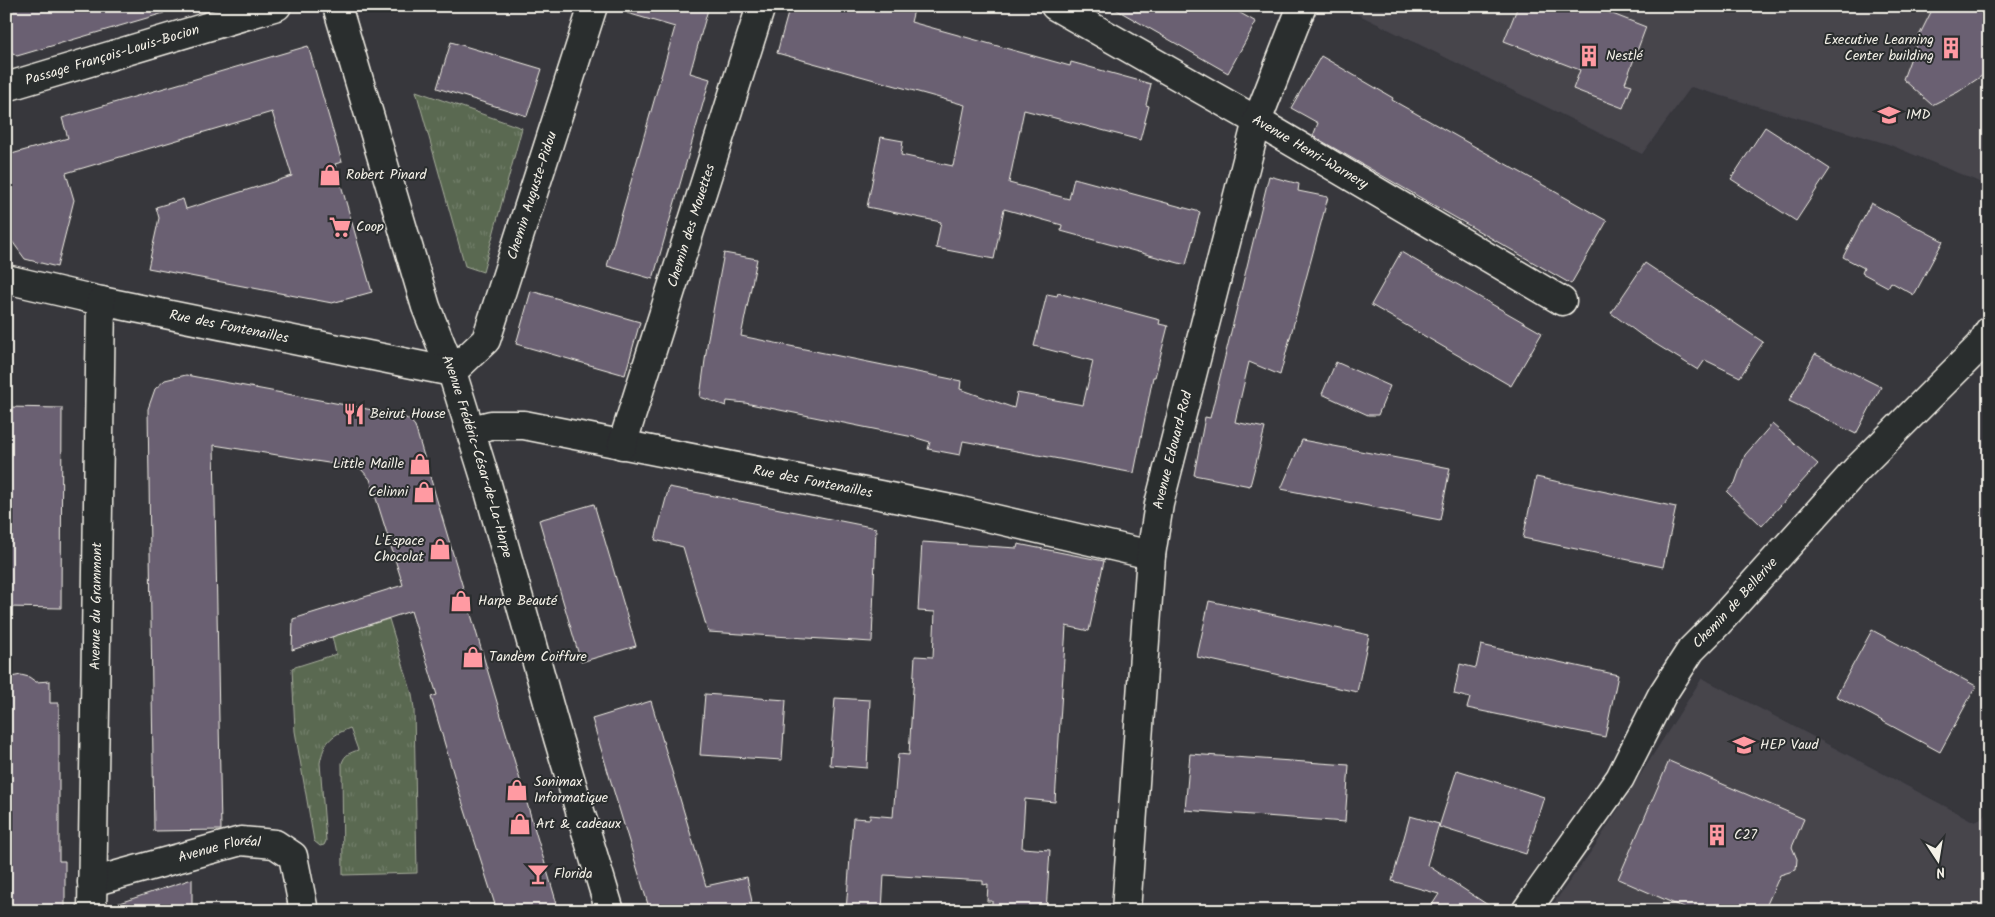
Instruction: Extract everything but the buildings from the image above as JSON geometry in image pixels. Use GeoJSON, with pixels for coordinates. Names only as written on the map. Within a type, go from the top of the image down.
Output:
{"type":"FeatureCollection","features":[{"type":"Feature","properties":{"kind":"street","name":"Passage François-Louis-Bocion"},"geometry":{"type":"LineString","coordinates":[[6,87],[277,6]]}},
{"type":"Feature","properties":{"kind":"street","name":"Avenue Frédéric-César-de-La-Harpe"},"geometry":{"type":"LineString","coordinates":[[336,6],[426,307],[452,372],[471,430],[558,738],[610,911]]}},
{"type":"Feature","properties":{"kind":"street","name":"Chemin Auguste-Pidou"},"geometry":{"type":"LineString","coordinates":[[452,372],[486,340],[593,6]]}},
{"type":"Feature","properties":{"kind":"street","name":"Chemin des Mouettes"},"geometry":{"type":"LineString","coordinates":[[622,445],[761,6]]}},
{"type":"Feature","properties":{"kind":"street","name":"Avenue Henri-Warnery"},"geometry":{"type":"LineString","coordinates":[[1055,6],[1562,301]]}},
{"type":"Feature","properties":{"kind":"street","name":"Avenue Edouard-Rod"},"geometry":{"type":"LineString","coordinates":[[1126,911],[1151,555],[1159,504],[1257,122],[1302,6]]}},
{"type":"Feature","properties":{"kind":"street","name":"Rue des Fontenailles"},"geometry":{"type":"LineString","coordinates":[[6,279],[452,372]]}},
{"type":"Feature","properties":{"kind":"street","name":"Avenue du Grammont"},"geometry":{"type":"LineString","coordinates":[[92,911],[101,300]]}},
{"type":"Feature","properties":{"kind":"street","name":"Chemin de Bellerive"},"geometry":{"type":"LineString","coordinates":[[1526,911],[1620,778],[1662,695],[1691,650],[1717,624],[1857,469],[1981,345],[1989,331]]}},
{"type":"Feature","properties":{"kind":"street","name":"Rue des Fontenailles"},"geometry":{"type":"LineString","coordinates":[[471,430],[491,425],[524,425],[961,511],[1151,555]]}},
{"type":"Feature","properties":{"kind":"street","name":"Avenue Floréal"},"geometry":{"type":"LineString","coordinates":[[92,882],[241,841],[275,844],[292,856],[304,911]]}},
{"type":"Feature","properties":{"kind":"shaded area","name":"IMD"},"geometry":{"type":"Polygon","coordinates":[[[1341,6],[1989,6],[1989,186],[1888,144],[1691,87],[1642,154],[1341,6]]]}},
{"type":"Feature","properties":{"kind":"shaded area","name":"HEP Vaud"},"geometry":{"type":"Polygon","coordinates":[[[1702,678],[1975,822],[1989,813],[1989,911],[1548,911],[1595,846],[1702,678]]]}},
{"type":"Feature","properties":{"kind":"green space"},"geometry":{"type":"Polygon","coordinates":[[[416,91],[522,128],[483,272],[465,266],[416,91]]]}},
{"type":"Feature","properties":{"kind":"green space"},"geometry":{"type":"Polygon","coordinates":[[[389,619],[412,694],[414,709],[417,873],[343,875],[342,763],[346,756],[358,750],[350,728],[333,737],[324,750],[320,763],[326,841],[324,845],[320,846],[314,841],[295,731],[292,668],[336,654],[332,636],[389,619]]]}},
{"type":"Feature","properties":{"kind":"place","name":"Executive Learning Center building"},"geometry":{"type":"Point","coordinates":[1951,48]}},
{"type":"Feature","properties":{"kind":"place","name":"Nestlé"},"geometry":{"type":"Point","coordinates":[1589,56]}},
{"type":"Feature","properties":{"kind":"place","name":"IMD"},"geometry":{"type":"Point","coordinates":[1889,115]}},
{"type":"Feature","properties":{"kind":"place","name":"Robert Pinard"},"geometry":{"type":"Point","coordinates":[330,175]}},
{"type":"Feature","properties":{"kind":"place","name":"Coop"},"geometry":{"type":"Point","coordinates":[340,227]}},
{"type":"Feature","properties":{"kind":"place","name":"Beirut House"},"geometry":{"type":"Point","coordinates":[354,414]}},
{"type":"Feature","properties":{"kind":"place","name":"Little Maille"},"geometry":{"type":"Point","coordinates":[420,464]}},
{"type":"Feature","properties":{"kind":"place","name":"Celinni"},"geometry":{"type":"Point","coordinates":[424,492]}},
{"type":"Feature","properties":{"kind":"place","name":"L'Espace Chocolat"},"geometry":{"type":"Point","coordinates":[440,549]}},
{"type":"Feature","properties":{"kind":"place","name":"Harpe Beauté"},"geometry":{"type":"Point","coordinates":[461,601]}},
{"type":"Feature","properties":{"kind":"place","name":"Tandem Coiffure"},"geometry":{"type":"Point","coordinates":[473,657]}},
{"type":"Feature","properties":{"kind":"place","name":"HEP Vaud"},"geometry":{"type":"Point","coordinates":[1744,745]}},
{"type":"Feature","properties":{"kind":"place","name":"Sonimax Informatique"},"geometry":{"type":"Point","coordinates":[517,790]}},
{"type":"Feature","properties":{"kind":"place","name":"Art & cadeaux"},"geometry":{"type":"Point","coordinates":[520,824]}},
{"type":"Feature","properties":{"kind":"place","name":"C27"},"geometry":{"type":"Point","coordinates":[1717,835]}},
{"type":"Feature","properties":{"kind":"place","name":"Florida"},"geometry":{"type":"Point","coordinates":[538,874]}}]}
